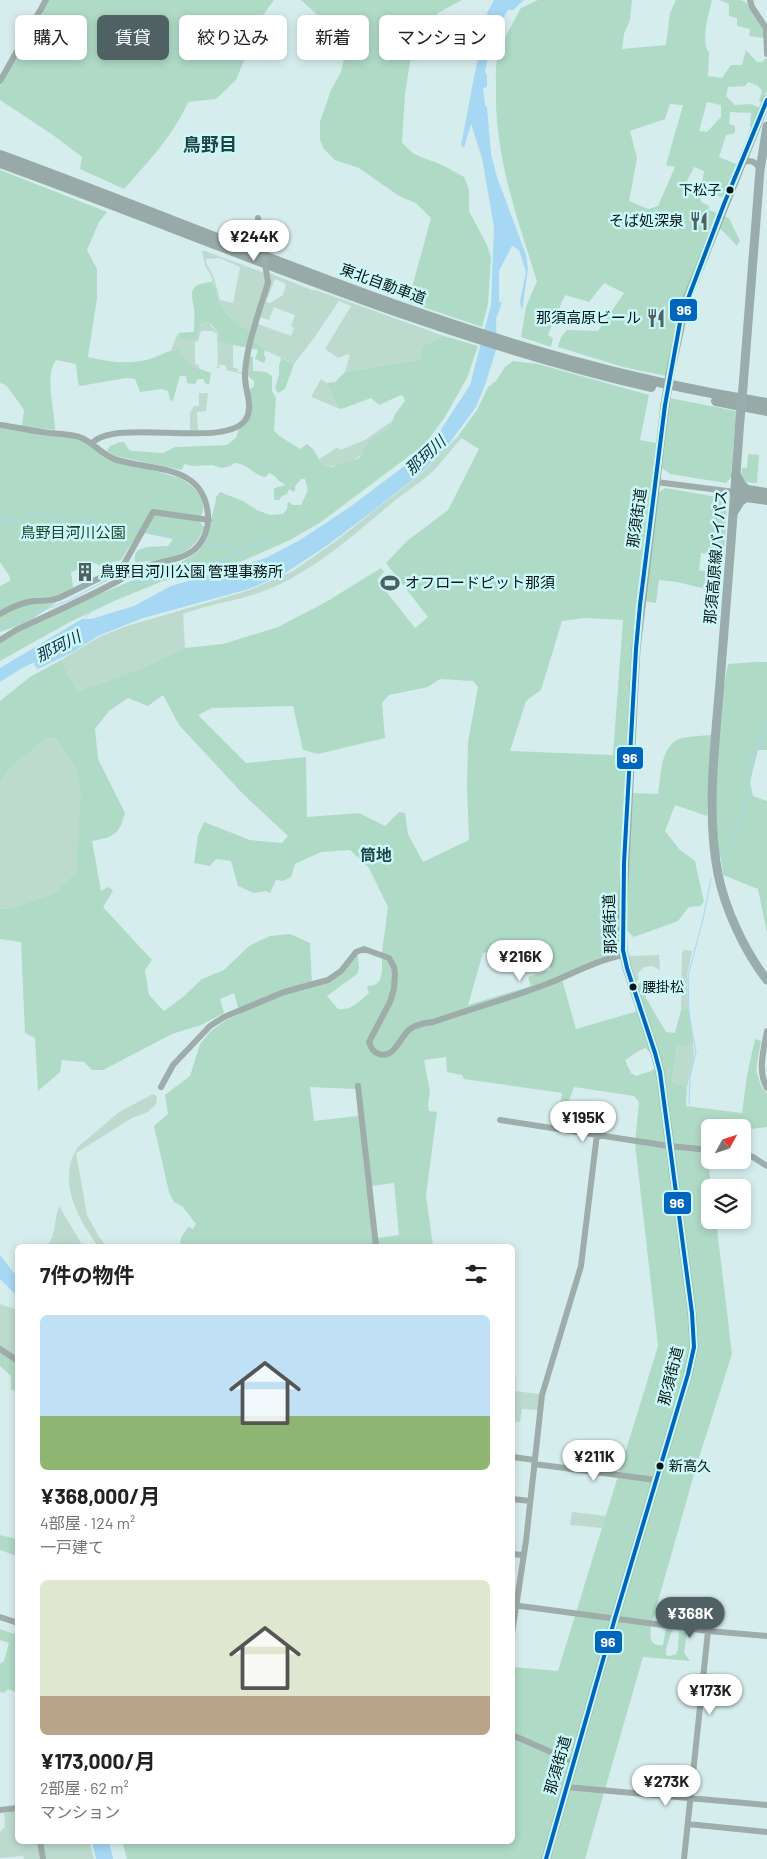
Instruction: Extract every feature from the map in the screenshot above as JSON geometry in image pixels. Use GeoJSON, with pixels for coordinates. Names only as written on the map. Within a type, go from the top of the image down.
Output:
{"type":"FeatureCollection","features":[{"type":"Feature","properties":{"kind":"highway","name":"東北自動車道"},"geometry":{"type":"LineString","coordinates":[[0,155],[451,328]]}},
{"type":"Feature","properties":{"kind":"highway","name":"東北自動車道"},"geometry":{"type":"LineString","coordinates":[[0,163],[263,264],[451,328],[640,385],[767,411]]}},
{"type":"Feature","properties":{"kind":"highway","name":"東北自動車道"},"geometry":{"type":"LineString","coordinates":[[535,354],[650,380],[767,403]]}},
{"type":"Feature","properties":{"kind":"highway"},"geometry":{"type":"LineString","coordinates":[[746,400],[752,397],[767,398]]}},
{"type":"Feature","properties":{"kind":"highway"},"geometry":{"type":"LineString","coordinates":[[736,475],[747,493],[767,500]]}},
{"type":"Feature","properties":{"kind":"highway"},"geometry":{"type":"LineString","coordinates":[[735,492],[767,493]]}},
{"type":"Feature","properties":{"kind":"highway"},"geometry":{"type":"LineString","coordinates":[[734,511],[747,493]]}},
{"type":"Feature","properties":{"kind":"main road","name":"那須街道"},"geometry":{"type":"LineString","coordinates":[[546,1859],[688,1374],[694,1336],[658,1063],[624,955],[622,897],[636,650],[665,405],[685,304],[767,100]]}},
{"type":"Feature","properties":{"kind":"main road","name":"那須高原線バイパス"},"geometry":{"type":"LineString","coordinates":[[767,126],[760,170],[714,761],[713,840],[718,875],[731,916],[756,964],[767,980]]}},
{"type":"Feature","properties":{"kind":"street"},"geometry":{"type":"LineString","coordinates":[[0,81],[46,0]]}},
{"type":"Feature","properties":{"kind":"street"},"geometry":{"type":"LineString","coordinates":[[750,0],[752,7],[766,28],[767,54]]}},
{"type":"Feature","properties":{"kind":"street"},"geometry":{"type":"LineString","coordinates":[[741,163],[750,160],[760,170]]}},
{"type":"Feature","properties":{"kind":"street"},"geometry":{"type":"LineString","coordinates":[[92,443],[98,438],[129,432],[176,434],[230,431],[243,423],[249,411],[245,376],[246,365],[253,332],[268,282],[258,218]]}},
{"type":"Feature","properties":{"kind":"street"},"geometry":{"type":"LineString","coordinates":[[0,424],[48,433],[73,435],[92,443],[105,454],[118,460],[164,469],[189,479],[196,485],[205,501],[208,520],[207,529],[201,542],[187,554],[146,566],[119,581],[16,630],[0,640]]}},
{"type":"Feature","properties":{"kind":"street"},"geometry":{"type":"LineString","coordinates":[[656,482],[735,492]]}},
{"type":"Feature","properties":{"kind":"street"},"geometry":{"type":"LineString","coordinates":[[0,614],[32,601],[49,601],[59,598],[112,572],[124,564],[153,512],[208,520]]}},
{"type":"Feature","properties":{"kind":"street"},"geometry":{"type":"LineString","coordinates":[[124,564],[130,574]]}},
{"type":"Feature","properties":{"kind":"street"},"geometry":{"type":"LineString","coordinates":[[161,1087],[173,1065],[210,1026],[224,1017],[284,992],[328,980],[341,971],[360,950],[364,949],[388,958],[394,967],[394,989],[390,1002],[369,1042],[374,1051],[380,1054],[388,1054],[394,1050],[408,1030],[418,1025],[433,1022],[526,992],[597,962],[624,955]]}},
{"type":"Feature","properties":{"kind":"street"},"geometry":{"type":"LineString","coordinates":[[767,1031],[762,1067],[762,1076],[767,1088]]}},
{"type":"Feature","properties":{"kind":"street"},"geometry":{"type":"LineString","coordinates":[[358,1086],[376,1244]]}},
{"type":"Feature","properties":{"kind":"street"},"geometry":{"type":"LineString","coordinates":[[500,1120],[701,1149]]}},
{"type":"Feature","properties":{"kind":"street"},"geometry":{"type":"LineString","coordinates":[[596,1134],[582,1262],[542,1390],[535,1462],[520,1581],[515,1605],[708,1631],[767,1636]]}},
{"type":"Feature","properties":{"kind":"street"},"geometry":{"type":"LineString","coordinates":[[751,1156],[767,1166]]}},
{"type":"Feature","properties":{"kind":"street"},"geometry":{"type":"LineString","coordinates":[[0,1349],[15,1359]]}},
{"type":"Feature","properties":{"kind":"street"},"geometry":{"type":"LineString","coordinates":[[515,1458],[656,1480]]}},
{"type":"Feature","properties":{"kind":"street"},"geometry":{"type":"LineString","coordinates":[[515,1499],[530,1501]]}},
{"type":"Feature","properties":{"kind":"street"},"geometry":{"type":"LineString","coordinates":[[515,1554],[523,1555]]}},
{"type":"Feature","properties":{"kind":"street"},"geometry":{"type":"LineString","coordinates":[[515,1580],[520,1581]]}},
{"type":"Feature","properties":{"kind":"street"},"geometry":{"type":"LineString","coordinates":[[0,1617],[15,1622]]}},
{"type":"Feature","properties":{"kind":"street"},"geometry":{"type":"LineString","coordinates":[[684,1859],[708,1631]]}},
{"type":"Feature","properties":{"kind":"street"},"geometry":{"type":"LineString","coordinates":[[515,1736],[574,1762]]}},
{"type":"Feature","properties":{"kind":"street"},"geometry":{"type":"LineString","coordinates":[[566,1787],[767,1805]]}},
{"type":"Feature","properties":{"kind":"street"},"geometry":{"type":"LineString","coordinates":[[0,1810],[15,1808]]}},
{"type":"Feature","properties":{"kind":"street"},"geometry":{"type":"LineString","coordinates":[[688,1824],[767,1832]]}},
{"type":"Feature","properties":{"kind":"street"},"geometry":{"type":"LineString","coordinates":[[40,1844],[43,1859]]}},
{"type":"Feature","properties":{"kind":"green space"},"geometry":{"type":"Polygon","coordinates":[[[48,0],[274,0],[263,15],[179,15],[179,60],[244,60],[236,80],[216,99],[188,102],[175,126],[151,159],[124,189],[80,169],[82,157],[53,135],[0,100],[0,86],[15,59],[87,60],[87,15],[40,15],[48,0]]]}},
{"type":"Feature","properties":{"kind":"green space"},"geometry":{"type":"Polygon","coordinates":[[[301,0],[462,0],[436,15],[379,15],[379,60],[410,60],[405,94],[402,142],[416,155],[442,165],[464,177],[469,190],[469,211],[487,245],[491,258],[488,304],[482,327],[408,302],[431,218],[416,203],[399,196],[359,168],[335,160],[323,148],[320,140],[320,122],[331,90],[341,72],[344,60],[369,60],[369,15],[317,15],[301,0]]]}},
{"type":"Feature","properties":{"kind":"green space"},"geometry":{"type":"Polygon","coordinates":[[[538,0],[632,0],[630,20],[624,34],[622,49],[666,45],[670,13],[676,0],[712,0],[705,35],[706,48],[709,53],[708,76],[722,78],[731,65],[742,65],[746,50],[757,62],[767,59],[767,90],[762,103],[759,101],[762,91],[758,86],[748,82],[745,86],[728,87],[726,96],[735,105],[751,104],[760,108],[753,128],[750,126],[751,113],[730,112],[729,124],[735,126],[735,133],[726,135],[719,157],[738,165],[724,198],[716,195],[718,189],[702,182],[704,171],[694,167],[685,185],[700,192],[701,202],[709,206],[709,210],[729,218],[740,241],[737,246],[717,227],[713,226],[666,376],[623,367],[558,347],[561,337],[567,330],[598,331],[624,293],[604,283],[589,302],[565,295],[548,335],[553,338],[551,347],[521,337],[526,307],[537,281],[508,185],[496,112],[496,63],[497,60],[505,60],[505,38],[521,8],[538,0]],[[707,102],[699,131],[707,132],[721,117],[721,105],[707,102]],[[670,104],[665,119],[630,131],[637,158],[629,201],[648,209],[658,206],[675,167],[666,165],[683,105],[670,104]]]}},
{"type":"Feature","properties":{"kind":"green space"},"geometry":{"type":"Polygon","coordinates":[[[719,0],[740,0],[750,6],[763,27],[765,38],[749,36],[750,29],[737,26],[737,18],[729,16],[729,4],[719,0]]]}},
{"type":"Feature","properties":{"kind":"green space"},"geometry":{"type":"Polygon","coordinates":[[[0,170],[107,212],[99,222],[87,250],[97,269],[97,298],[88,357],[134,362],[150,359],[179,349],[192,366],[211,373],[209,384],[206,384],[203,379],[198,379],[195,384],[187,383],[186,376],[180,376],[172,401],[168,391],[162,389],[140,392],[135,379],[126,378],[80,386],[76,364],[56,360],[50,384],[55,430],[22,426],[24,410],[6,385],[0,383],[0,170]]]}},
{"type":"Feature","properties":{"kind":"green space"},"geometry":{"type":"Polygon","coordinates":[[[202,250],[265,273],[266,283],[251,332],[234,321],[224,310],[205,265],[202,250]],[[220,258],[206,259],[220,300],[233,303],[240,267],[220,258]]]}},
{"type":"Feature","properties":{"kind":"green space"},"geometry":{"type":"Polygon","coordinates":[[[269,273],[444,336],[422,346],[420,359],[345,372],[350,355],[338,358],[325,349],[351,306],[339,301],[294,364],[262,349],[253,342],[269,273]],[[275,279],[266,302],[270,303],[283,295],[286,284],[275,279]],[[274,307],[269,320],[260,317],[258,324],[291,336],[294,328],[291,326],[295,315],[274,307]]]}},
{"type":"Feature","properties":{"kind":"green space"},"geometry":{"type":"Polygon","coordinates":[[[212,282],[227,314],[251,332],[253,342],[265,349],[264,355],[266,358],[264,363],[255,359],[258,350],[219,342],[219,333],[210,323],[205,322],[201,325],[198,330],[198,338],[193,340],[180,338],[178,333],[194,331],[193,289],[199,284],[212,282]]]}},
{"type":"Feature","properties":{"kind":"green space"},"geometry":{"type":"Polygon","coordinates":[[[205,322],[210,323],[219,333],[219,342],[233,345],[233,367],[238,369],[238,372],[244,372],[243,374],[226,370],[226,366],[220,364],[219,368],[216,368],[218,366],[217,334],[212,331],[201,331],[198,341],[195,342],[195,364],[199,365],[199,369],[192,366],[179,349],[171,350],[178,333],[178,335],[198,338],[198,328],[205,322]]]}},
{"type":"Feature","properties":{"kind":"green space"},"geometry":{"type":"Polygon","coordinates":[[[444,336],[478,346],[467,378],[445,417],[425,444],[321,522],[290,540],[245,560],[206,573],[163,581],[114,601],[68,623],[0,661],[0,642],[16,632],[68,607],[186,560],[193,555],[206,541],[216,497],[220,492],[270,515],[283,514],[287,509],[288,502],[293,505],[301,505],[308,490],[305,479],[301,479],[295,486],[294,492],[289,489],[287,494],[279,500],[274,500],[274,489],[285,484],[269,473],[266,477],[258,475],[244,465],[235,463],[222,468],[212,465],[193,466],[184,464],[182,470],[115,456],[107,451],[110,446],[124,442],[129,450],[163,453],[175,447],[227,445],[236,438],[239,429],[244,424],[248,391],[254,386],[254,381],[248,376],[249,356],[253,357],[253,371],[266,372],[272,376],[272,391],[276,398],[274,430],[278,435],[300,449],[307,444],[314,450],[322,465],[332,467],[359,458],[368,442],[390,427],[395,414],[405,401],[401,395],[379,405],[371,398],[341,409],[338,408],[327,383],[335,382],[345,372],[420,359],[422,346],[444,336]]]}},
{"type":"Feature","properties":{"kind":"green space"},"geometry":{"type":"Polygon","coordinates":[[[281,358],[294,364],[285,389],[278,393],[275,388],[281,358]]]}},
{"type":"Feature","properties":{"kind":"green space"},"geometry":{"type":"Polygon","coordinates":[[[513,361],[538,364],[649,395],[640,440],[656,443],[651,487],[619,951],[561,976],[576,1029],[638,1011],[652,1051],[649,1052],[646,1048],[643,1049],[625,1060],[631,1073],[636,1076],[651,1071],[657,1067],[636,984],[646,984],[646,998],[666,1032],[675,1033],[681,1010],[688,1007],[693,1041],[687,1047],[677,1046],[672,1082],[687,1087],[686,1106],[742,1113],[747,1075],[755,1039],[761,1041],[756,1070],[761,1086],[767,1094],[767,1127],[751,1129],[751,1119],[701,1119],[701,1169],[709,1169],[710,1179],[701,1179],[701,1229],[717,1229],[732,1354],[697,1464],[650,1633],[653,1643],[663,1645],[666,1629],[672,1630],[666,1649],[666,1655],[670,1656],[676,1654],[678,1649],[679,1631],[687,1632],[684,1653],[690,1661],[643,1657],[585,1859],[127,1859],[123,1844],[515,1844],[515,1667],[558,1671],[658,1346],[635,1143],[639,1102],[634,1096],[574,1087],[567,1106],[560,1104],[562,1093],[464,1079],[462,1075],[447,1072],[446,1057],[424,1060],[430,1092],[429,1111],[437,1112],[426,1195],[433,1244],[180,1244],[181,1238],[188,1227],[193,1229],[196,1224],[183,1207],[174,1202],[169,1192],[154,1126],[168,1114],[165,1095],[190,1076],[200,1044],[211,1031],[226,1020],[240,1014],[234,993],[220,999],[224,1013],[201,1025],[172,1034],[103,1070],[92,1070],[84,1062],[62,1060],[60,1072],[38,1091],[35,1038],[25,1033],[21,942],[0,939],[0,909],[13,908],[54,893],[76,872],[81,792],[77,772],[56,739],[46,738],[7,771],[0,783],[0,701],[30,677],[61,660],[77,691],[138,670],[185,648],[223,644],[278,627],[326,602],[381,568],[384,572],[377,580],[415,628],[428,617],[386,563],[407,541],[448,510],[479,449],[458,436],[477,410],[488,387],[496,381],[505,367],[513,361]],[[585,618],[562,621],[541,690],[526,701],[510,751],[613,755],[623,620],[585,618]],[[440,679],[428,687],[389,695],[382,703],[385,738],[318,754],[303,750],[293,706],[212,708],[198,715],[246,763],[306,757],[307,817],[359,813],[385,826],[399,812],[405,813],[408,834],[423,862],[469,840],[468,742],[478,687],[473,681],[440,679]],[[163,695],[148,706],[128,698],[109,711],[95,729],[98,759],[125,813],[115,834],[92,841],[101,891],[109,887],[113,891],[103,907],[152,960],[145,970],[149,995],[164,1011],[183,997],[202,979],[224,970],[249,946],[270,936],[290,934],[310,943],[312,986],[328,981],[356,955],[358,956],[359,969],[357,974],[327,996],[338,1009],[355,1005],[369,993],[367,986],[375,985],[380,980],[382,971],[382,952],[388,907],[369,868],[350,850],[321,852],[295,864],[291,877],[283,881],[276,880],[270,893],[266,891],[254,893],[238,886],[231,861],[216,859],[210,866],[194,863],[198,835],[204,822],[250,840],[282,843],[288,836],[244,795],[179,725],[163,695]],[[519,945],[483,953],[468,1005],[531,986],[528,977],[551,970],[547,955],[538,953],[522,956],[519,945]],[[310,1087],[314,1121],[358,1116],[356,1089],[310,1087]],[[394,1183],[371,1186],[377,1238],[399,1235],[394,1183]]]}},
{"type":"Feature","properties":{"kind":"green space"},"geometry":{"type":"Polygon","coordinates":[[[321,379],[327,383],[338,408],[311,397],[321,379]]]}},
{"type":"Feature","properties":{"kind":"green space"},"geometry":{"type":"Polygon","coordinates":[[[199,393],[208,393],[206,411],[197,412],[198,430],[190,430],[190,413],[194,406],[199,406],[199,393]]]}},
{"type":"Feature","properties":{"kind":"green space"},"geometry":{"type":"Polygon","coordinates":[[[670,398],[736,411],[731,477],[726,483],[670,474],[662,468],[670,398]]]}},
{"type":"Feature","properties":{"kind":"green space"},"geometry":{"type":"Polygon","coordinates":[[[392,421],[390,427],[368,449],[352,461],[333,466],[322,465],[319,459],[338,447],[340,450],[365,440],[392,421]]]}},
{"type":"Feature","properties":{"kind":"green space","name":"鳥野目河川公園"},"geometry":{"type":"Polygon","coordinates":[[[0,426],[87,441],[104,456],[180,478],[192,487],[199,495],[203,504],[203,511],[199,521],[204,527],[199,538],[193,546],[176,556],[135,563],[135,555],[138,550],[147,547],[168,546],[173,539],[139,532],[121,560],[100,566],[95,563],[71,572],[73,587],[54,604],[28,622],[0,632],[0,586],[10,581],[10,577],[0,562],[0,426]]]}},
{"type":"Feature","properties":{"kind":"green space"},"geometry":{"type":"Polygon","coordinates":[[[458,436],[462,438],[430,474],[339,547],[308,569],[263,591],[183,614],[185,648],[138,670],[77,691],[61,660],[99,637],[127,626],[250,590],[293,571],[336,541],[422,473],[458,436]]]}},
{"type":"Feature","properties":{"kind":"green space"},"geometry":{"type":"Polygon","coordinates":[[[748,454],[759,455],[757,483],[743,482],[741,478],[742,468],[747,468],[748,454]]]}},
{"type":"Feature","properties":{"kind":"green space"},"geometry":{"type":"Polygon","coordinates":[[[665,488],[723,498],[727,506],[724,556],[701,553],[699,570],[709,572],[706,589],[659,580],[656,603],[643,601],[658,493],[665,488]]]}},
{"type":"Feature","properties":{"kind":"green space"},"geometry":{"type":"Polygon","coordinates":[[[767,662],[767,750],[758,750],[750,782],[753,796],[767,801],[767,933],[758,889],[723,875],[721,858],[718,854],[715,795],[722,696],[728,664],[767,662]]]}},
{"type":"Feature","properties":{"kind":"green space"},"geometry":{"type":"Polygon","coordinates":[[[711,735],[707,816],[675,805],[665,831],[680,850],[695,861],[704,902],[700,906],[689,907],[678,921],[634,937],[625,929],[631,793],[658,794],[663,761],[669,747],[675,741],[682,738],[711,735]]]}},
{"type":"Feature","properties":{"kind":"green space"},"geometry":{"type":"Polygon","coordinates":[[[46,738],[56,739],[77,772],[82,792],[76,872],[54,893],[13,908],[0,909],[0,783],[7,771],[46,738]]]}},
{"type":"Feature","properties":{"kind":"green space"},"geometry":{"type":"Polygon","coordinates":[[[685,950],[692,951],[687,976],[688,1007],[681,1010],[682,952],[685,950]]]}},
{"type":"Feature","properties":{"kind":"green space"},"geometry":{"type":"Polygon","coordinates":[[[659,955],[660,970],[652,966],[644,967],[638,973],[639,980],[634,981],[628,956],[659,955]]]}},
{"type":"Feature","properties":{"kind":"green space"},"geometry":{"type":"Polygon","coordinates":[[[693,1041],[694,1058],[687,1087],[672,1082],[677,1046],[687,1047],[693,1041]]]}},
{"type":"Feature","properties":{"kind":"green space"},"geometry":{"type":"Polygon","coordinates":[[[153,1094],[157,1097],[156,1104],[148,1112],[132,1118],[76,1153],[87,1215],[105,1244],[97,1244],[77,1212],[69,1186],[69,1173],[78,1147],[119,1112],[153,1094]]]}},
{"type":"Feature","properties":{"kind":"green space"},"geometry":{"type":"Polygon","coordinates":[[[59,1206],[82,1244],[48,1244],[59,1206]]]}},
{"type":"Feature","properties":{"kind":"green space"},"geometry":{"type":"Polygon","coordinates":[[[0,1304],[15,1309],[15,1357],[0,1346],[0,1304]]]}},
{"type":"Feature","properties":{"kind":"green space"},"geometry":{"type":"Polygon","coordinates":[[[0,1350],[15,1361],[15,1391],[11,1390],[11,1376],[0,1366],[0,1350]]]}},
{"type":"Feature","properties":{"kind":"green space"},"geometry":{"type":"Polygon","coordinates":[[[515,1391],[540,1394],[538,1410],[522,1409],[520,1422],[515,1421],[515,1391]]]}},
{"type":"Feature","properties":{"kind":"green space"},"geometry":{"type":"Polygon","coordinates":[[[572,1512],[606,1516],[602,1528],[570,1525],[572,1512]]]}},
{"type":"Feature","properties":{"kind":"green space"},"geometry":{"type":"Polygon","coordinates":[[[0,1535],[15,1539],[15,1555],[0,1550],[0,1535]]]}},
{"type":"Feature","properties":{"kind":"green space"},"geometry":{"type":"Polygon","coordinates":[[[0,1629],[15,1634],[15,1692],[8,1689],[4,1693],[0,1692],[0,1664],[4,1661],[9,1643],[0,1640],[0,1629]]]}},
{"type":"Feature","properties":{"kind":"green space"},"geometry":{"type":"Polygon","coordinates":[[[15,1811],[15,1844],[90,1844],[94,1859],[24,1859],[23,1856],[0,1858],[0,1832],[5,1827],[4,1813],[15,1811]]]}},
{"type":"Feature","properties":{"kind":"water"},"geometry":{"type":"Polygon","coordinates":[[[494,0],[524,0],[513,10],[508,10],[505,15],[488,15],[494,0]]]}},
{"type":"Feature","properties":{"kind":"water","name":"那珂川"},"geometry":{"type":"Polygon","coordinates":[[[478,60],[487,60],[485,71],[487,87],[483,88],[485,105],[487,107],[491,154],[497,177],[526,255],[528,269],[522,311],[520,301],[526,272],[519,250],[512,246],[499,271],[499,302],[502,302],[496,319],[497,347],[485,385],[476,407],[445,449],[421,473],[373,511],[325,547],[282,575],[249,589],[143,618],[98,636],[73,652],[38,669],[34,665],[35,662],[0,682],[0,668],[82,619],[91,619],[134,606],[171,586],[266,558],[300,540],[350,507],[411,461],[440,431],[470,385],[491,305],[494,227],[482,158],[471,124],[464,148],[461,145],[478,60]]]}},
{"type":"Feature","properties":{"kind":"water"},"geometry":{"type":"Polygon","coordinates":[[[0,1255],[15,1274],[15,1294],[0,1279],[0,1255]]]}},
{"type":"Feature","properties":{"kind":"water"},"geometry":{"type":"Polygon","coordinates":[[[93,1844],[110,1844],[113,1859],[96,1859],[93,1844]]]}},
{"type":"Feature","properties":{"kind":"waterway"},"geometry":{"type":"LineString","coordinates":[[0,524],[42,514],[140,530]]}},
{"type":"Feature","properties":{"kind":"waterway"},"geometry":{"type":"LineString","coordinates":[[0,516],[9,521]]}},
{"type":"Feature","properties":{"kind":"waterway"},"geometry":{"type":"LineString","coordinates":[[146,531],[195,541]]}},
{"type":"Feature","properties":{"kind":"waterway"},"geometry":{"type":"LineString","coordinates":[[223,571],[223,560],[227,559],[235,551],[265,540]]}},
{"type":"Feature","properties":{"kind":"waterway"},"geometry":{"type":"LineString","coordinates":[[135,558],[148,551],[180,548],[191,541]]}},
{"type":"Feature","properties":{"kind":"waterway"},"geometry":{"type":"LineString","coordinates":[[207,544],[224,545],[234,550]]}},
{"type":"Feature","properties":{"kind":"waterway"},"geometry":{"type":"LineString","coordinates":[[86,617],[94,607],[135,583],[223,560]]}},
{"type":"Feature","properties":{"kind":"waterway"},"geometry":{"type":"LineString","coordinates":[[0,627],[70,600],[118,574]]}},
{"type":"Feature","properties":{"kind":"waterway"},"geometry":{"type":"LineString","coordinates":[[723,866],[747,796],[747,775],[760,739],[767,726]]}},
{"type":"Feature","properties":{"kind":"waterway"},"geometry":{"type":"LineString","coordinates":[[689,1104],[690,1077],[696,1052],[689,1013],[688,976],[711,879]]}},
{"type":"Feature","properties":{"kind":"transit line","name":"96"},"geometry":{"type":"LineString","coordinates":[[546,1859],[688,1374],[694,1347],[692,1313],[660,1072],[623,950],[624,863],[636,649],[665,405],[681,317],[724,204],[767,100]]}},
{"type":"Feature","properties":{"kind":"place","name":"下松子"},"geometry":{"type":"Point","coordinates":[730,190]}},
{"type":"Feature","properties":{"kind":"place","name":"そば処深泉"},"geometry":{"type":"Point","coordinates":[699,221]}},
{"type":"Feature","properties":{"kind":"place","name":"那須高原ビール"},"geometry":{"type":"Point","coordinates":[656,318]}},
{"type":"Feature","properties":{"kind":"place","name":"鳥野目河川公園 管理事務所"},"geometry":{"type":"Point","coordinates":[85,572]}},
{"type":"Feature","properties":{"kind":"place","name":"オフロードピット那須"},"geometry":{"type":"Point","coordinates":[390,583]}},
{"type":"Feature","properties":{"kind":"place","name":"腰掛松"},"geometry":{"type":"Point","coordinates":[633,987]}},
{"type":"Feature","properties":{"kind":"place","name":"新高久"},"geometry":{"type":"Point","coordinates":[660,1466]}},
{"type":"Feature","properties":{"kind":"district","name":"鳥野目"},"geometry":{"type":"Point","coordinates":[210,145]}},
{"type":"Feature","properties":{"kind":"district","name":"筒地"},"geometry":{"type":"Point","coordinates":[376,855]}}]}
